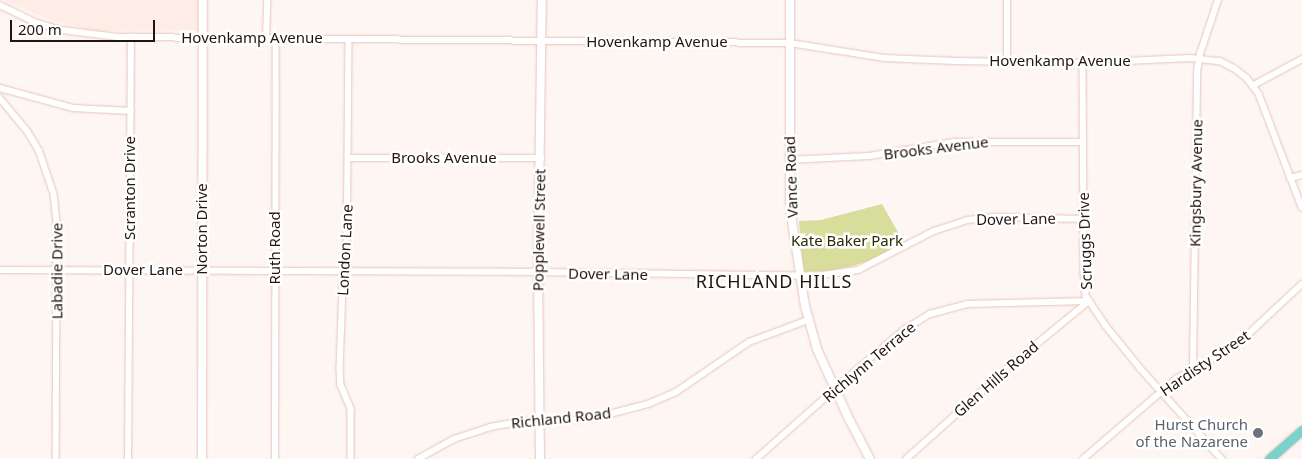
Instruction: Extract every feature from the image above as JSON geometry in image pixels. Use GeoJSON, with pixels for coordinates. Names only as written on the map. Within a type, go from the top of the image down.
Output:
{"type":"FeatureCollection","features":[{"type":"Feature","properties":{"kind":"main road"},"geometry":{"type":"LineString","coordinates":[[1269,459],[1302,430]]}},
{"type":"Feature","properties":{"kind":"street","name":"Norton Drive"},"geometry":{"type":"LineString","coordinates":[[202,459],[203,0]]}},
{"type":"Feature","properties":{"kind":"street"},"geometry":{"type":"LineString","coordinates":[[266,38],[267,0]]}},
{"type":"Feature","properties":{"kind":"street","name":"Popplewell Street"},"geometry":{"type":"LineString","coordinates":[[540,459],[538,272],[542,0]]}},
{"type":"Feature","properties":{"kind":"street","name":"Vance Road"},"geometry":{"type":"LineString","coordinates":[[790,0],[790,208],[800,276],[808,320],[817,349],[870,459]]}},
{"type":"Feature","properties":{"kind":"street"},"geometry":{"type":"LineString","coordinates":[[1007,62],[1008,0]]}},
{"type":"Feature","properties":{"kind":"street","name":"Kingsbury Avenue"},"geometry":{"type":"LineString","coordinates":[[1193,369],[1199,59],[1218,0]]}},
{"type":"Feature","properties":{"kind":"street","name":"Hovenkamp Avenue"},"geometry":{"type":"LineString","coordinates":[[0,6],[37,23],[62,30],[131,37],[790,43],[885,58],[1084,63],[1199,59],[1226,64],[1234,68],[1254,86]]}},
{"type":"Feature","properties":{"kind":"street","name":"Scranton Drive"},"geometry":{"type":"LineString","coordinates":[[128,459],[131,37]]}},
{"type":"Feature","properties":{"kind":"street","name":"Ruth Road"},"geometry":{"type":"LineString","coordinates":[[275,459],[276,38]]}},
{"type":"Feature","properties":{"kind":"street","name":"London Lane"},"geometry":{"type":"LineString","coordinates":[[349,39],[346,272],[343,288],[340,368],[341,385],[351,409],[350,459]]}},
{"type":"Feature","properties":{"kind":"street"},"geometry":{"type":"LineString","coordinates":[[1302,59],[1254,86],[1259,94],[1302,207]]}},
{"type":"Feature","properties":{"kind":"street","name":"Scruggs Drive"},"geometry":{"type":"LineString","coordinates":[[1084,63],[1084,273],[1088,301],[1106,326],[1161,392],[1222,459]]}},
{"type":"Feature","properties":{"kind":"street"},"geometry":{"type":"LineString","coordinates":[[0,88],[73,108],[131,111]]}},
{"type":"Feature","properties":{"kind":"street","name":"Labadie Drive"},"geometry":{"type":"LineString","coordinates":[[0,98],[28,132],[44,162],[55,203],[57,270],[56,459]]}},
{"type":"Feature","properties":{"kind":"street","name":"Brooks Avenue"},"geometry":{"type":"LineString","coordinates":[[789,160],[869,156],[954,142],[1083,142]]}},
{"type":"Feature","properties":{"kind":"street","name":"Brooks Avenue"},"geometry":{"type":"LineString","coordinates":[[348,158],[541,158]]}},
{"type":"Feature","properties":{"kind":"street"},"geometry":{"type":"LineString","coordinates":[[1290,178],[1302,175]]}},
{"type":"Feature","properties":{"kind":"street","name":"Dover Lane"},"geometry":{"type":"LineString","coordinates":[[0,270],[836,275],[858,270],[934,231],[967,220],[997,217],[1084,219]]}},
{"type":"Feature","properties":{"kind":"street","name":"Hardisty Street"},"geometry":{"type":"LineString","coordinates":[[1084,459],[1176,379],[1223,353],[1242,340],[1302,284]]}},
{"type":"Feature","properties":{"kind":"street","name":"Richlynn Terrace"},"geometry":{"type":"LineString","coordinates":[[756,459],[904,330],[938,311],[967,304],[992,302],[1088,301]]}},
{"type":"Feature","properties":{"kind":"street","name":"Glen Hills Road"},"geometry":{"type":"LineString","coordinates":[[906,459],[1016,361],[1088,301]]}},
{"type":"Feature","properties":{"kind":"street","name":"Richland Road"},"geometry":{"type":"LineString","coordinates":[[418,459],[477,430],[511,422],[598,417],[648,404],[676,392],[749,342],[808,320]]}},
{"type":"Feature","properties":{"kind":"shaded area"},"geometry":{"type":"Polygon","coordinates":[[[3,0],[199,0],[199,31],[98,31],[53,21],[3,0]]]}},
{"type":"Feature","properties":{"kind":"green space","name":"Kate Baker Park"},"geometry":{"type":"Polygon","coordinates":[[[882,204],[904,243],[873,259],[853,266],[829,271],[803,272],[799,221],[821,220],[882,204]]]}},
{"type":"Feature","properties":{"kind":"place","name":"Hurst Church of the Nazarene"},"geometry":{"type":"Point","coordinates":[1258,433]}},
{"type":"Feature","properties":{"kind":"district","name":"RICHLAND HILLS"},"geometry":{"type":"Point","coordinates":[774,281]}}]}
